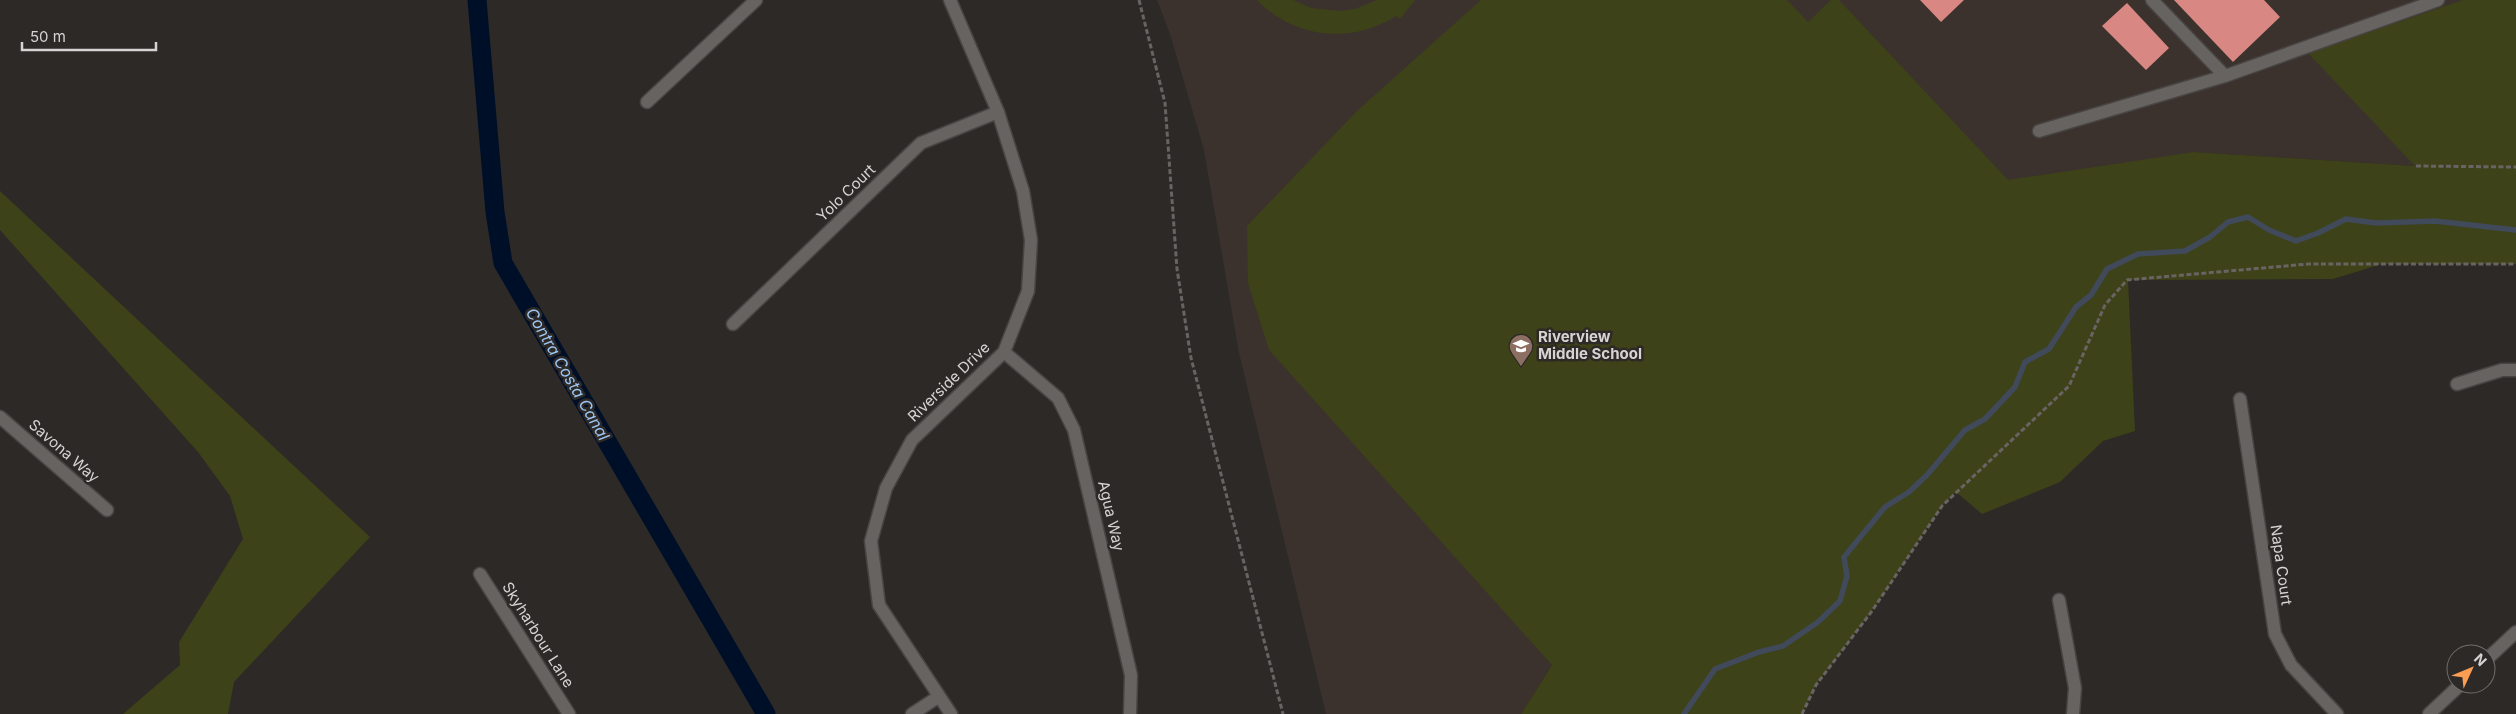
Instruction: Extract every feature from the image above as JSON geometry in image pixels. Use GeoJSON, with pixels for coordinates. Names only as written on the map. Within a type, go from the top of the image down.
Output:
{"type":"FeatureCollection","features":[{"type":"Feature","properties":{"kind":"street"},"geometry":{"type":"LineString","coordinates":[[647,102],[756,0]]}},
{"type":"Feature","properties":{"kind":"street","name":"Riverside Drive"},"geometry":{"type":"LineString","coordinates":[[950,0],[998,112],[1024,191],[1031,240],[1028,291],[1004,352],[912,440],[886,488],[871,541],[879,605],[951,714]]}},
{"type":"Feature","properties":{"kind":"street"},"geometry":{"type":"LineString","coordinates":[[2152,0],[2225,76]]}},
{"type":"Feature","properties":{"kind":"street"},"geometry":{"type":"LineString","coordinates":[[2039,131],[2225,76],[2438,0]]}},
{"type":"Feature","properties":{"kind":"street","name":"Yolo Court"},"geometry":{"type":"LineString","coordinates":[[733,324],[921,143],[998,112]]}},
{"type":"Feature","properties":{"kind":"street","name":"Agua Way"},"geometry":{"type":"LineString","coordinates":[[1004,352],[1058,398],[1074,430],[1131,676],[1130,714]]}},
{"type":"Feature","properties":{"kind":"street"},"geometry":{"type":"LineString","coordinates":[[2457,384],[2502,370],[2516,370]]}},
{"type":"Feature","properties":{"kind":"street","name":"Napa Court"},"geometry":{"type":"LineString","coordinates":[[2240,399],[2275,634],[2291,665],[2337,714]]}},
{"type":"Feature","properties":{"kind":"street","name":"Savona Way"},"geometry":{"type":"LineString","coordinates":[[0,417],[107,510]]}},
{"type":"Feature","properties":{"kind":"street","name":"Skyharbour Lane"},"geometry":{"type":"LineString","coordinates":[[480,574],[569,714]]}},
{"type":"Feature","properties":{"kind":"street"},"geometry":{"type":"LineString","coordinates":[[2059,600],[2076,688],[2073,714]]}},
{"type":"Feature","properties":{"kind":"street"},"geometry":{"type":"LineString","coordinates":[[2496,651],[2516,632]]}},
{"type":"Feature","properties":{"kind":"street"},"geometry":{"type":"LineString","coordinates":[[2429,714],[2450,694]]}},
{"type":"Feature","properties":{"kind":"street"},"geometry":{"type":"LineString","coordinates":[[912,714],[938,697]]}},
{"type":"Feature","properties":{"kind":"path"},"geometry":{"type":"LineString","coordinates":[[1139,0],[1165,104],[1177,268],[1191,358],[1283,714]]}},
{"type":"Feature","properties":{"kind":"path"},"geometry":{"type":"LineString","coordinates":[[2416,166],[2516,166]]}},
{"type":"Feature","properties":{"kind":"path"},"geometry":{"type":"LineString","coordinates":[[1802,714],[1816,685],[1872,611],[1942,506],[2069,386],[2105,304],[2127,280],[2308,264],[2516,264]]}},
{"type":"Feature","properties":{"kind":"shaded area","name":"Riverview Middle School"},"geometry":{"type":"Polygon","coordinates":[[[1157,0],[2516,0],[2416,166],[2194,152],[1552,665],[1521,714],[1326,714],[1239,353],[1204,150],[1170,34],[1157,0]]]}},
{"type":"Feature","properties":{"kind":"green space"},"geometry":{"type":"Polygon","coordinates":[[[1257,0],[1293,0],[1311,8],[1340,11],[1355,9],[1377,0],[1415,0],[1400,19],[1396,16],[1360,31],[1342,34],[1323,33],[1288,23],[1272,13],[1257,0]]]}},
{"type":"Feature","properties":{"kind":"green space","name":"Riverview Middle School"},"geometry":{"type":"Polygon","coordinates":[[[1481,0],[1787,0],[1808,22],[1831,0],[1839,0],[2008,180],[2194,152],[2415,166],[2308,53],[2463,0],[2516,0],[2516,264],[2382,264],[2333,279],[2128,280],[2135,431],[2103,441],[2060,482],[1982,514],[1956,492],[1942,506],[1872,611],[1816,685],[1802,714],[1521,714],[1552,665],[1269,350],[1248,283],[1247,226],[1357,111],[1481,0]]]}},
{"type":"Feature","properties":{"kind":"green space"},"geometry":{"type":"Polygon","coordinates":[[[0,191],[370,537],[234,682],[228,714],[123,714],[180,665],[179,642],[243,539],[230,496],[198,452],[0,230],[0,191]]]}},
{"type":"Feature","properties":{"kind":"building"},"geometry":{"type":"Polygon","coordinates":[[[1920,0],[1964,0],[1941,22],[1920,0]]]}},
{"type":"Feature","properties":{"kind":"building"},"geometry":{"type":"Polygon","coordinates":[[[2174,0],[2264,0],[2280,17],[2233,62],[2174,0]]]}},
{"type":"Feature","properties":{"kind":"building"},"geometry":{"type":"Polygon","coordinates":[[[2127,3],[2169,48],[2146,70],[2102,26],[2127,3]]]}},
{"type":"Feature","properties":{"kind":"waterway","name":"Contra Costa Canal"},"geometry":{"type":"LineString","coordinates":[[477,0],[495,212],[503,263],[766,714]]}},
{"type":"Feature","properties":{"kind":"waterway"},"geometry":{"type":"LineString","coordinates":[[1684,714],[1715,669],[1759,652],[1783,646],[1818,622],[1840,601],[1847,576],[1844,557],[1885,507],[1909,492],[1927,475],[1965,430],[1985,419],[2015,387],[2025,362],[2049,349],[2076,307],[2091,295],[2107,269],[2138,254],[2185,251],[2210,237],[2228,222],[2248,217],[2269,230],[2296,241],[2318,233],[2346,219],[2376,223],[2435,221],[2516,230]]}},
{"type":"Feature","properties":{"kind":"place","name":"Riverview Middle School"},"geometry":{"type":"Point","coordinates":[1521,367]}}]}
